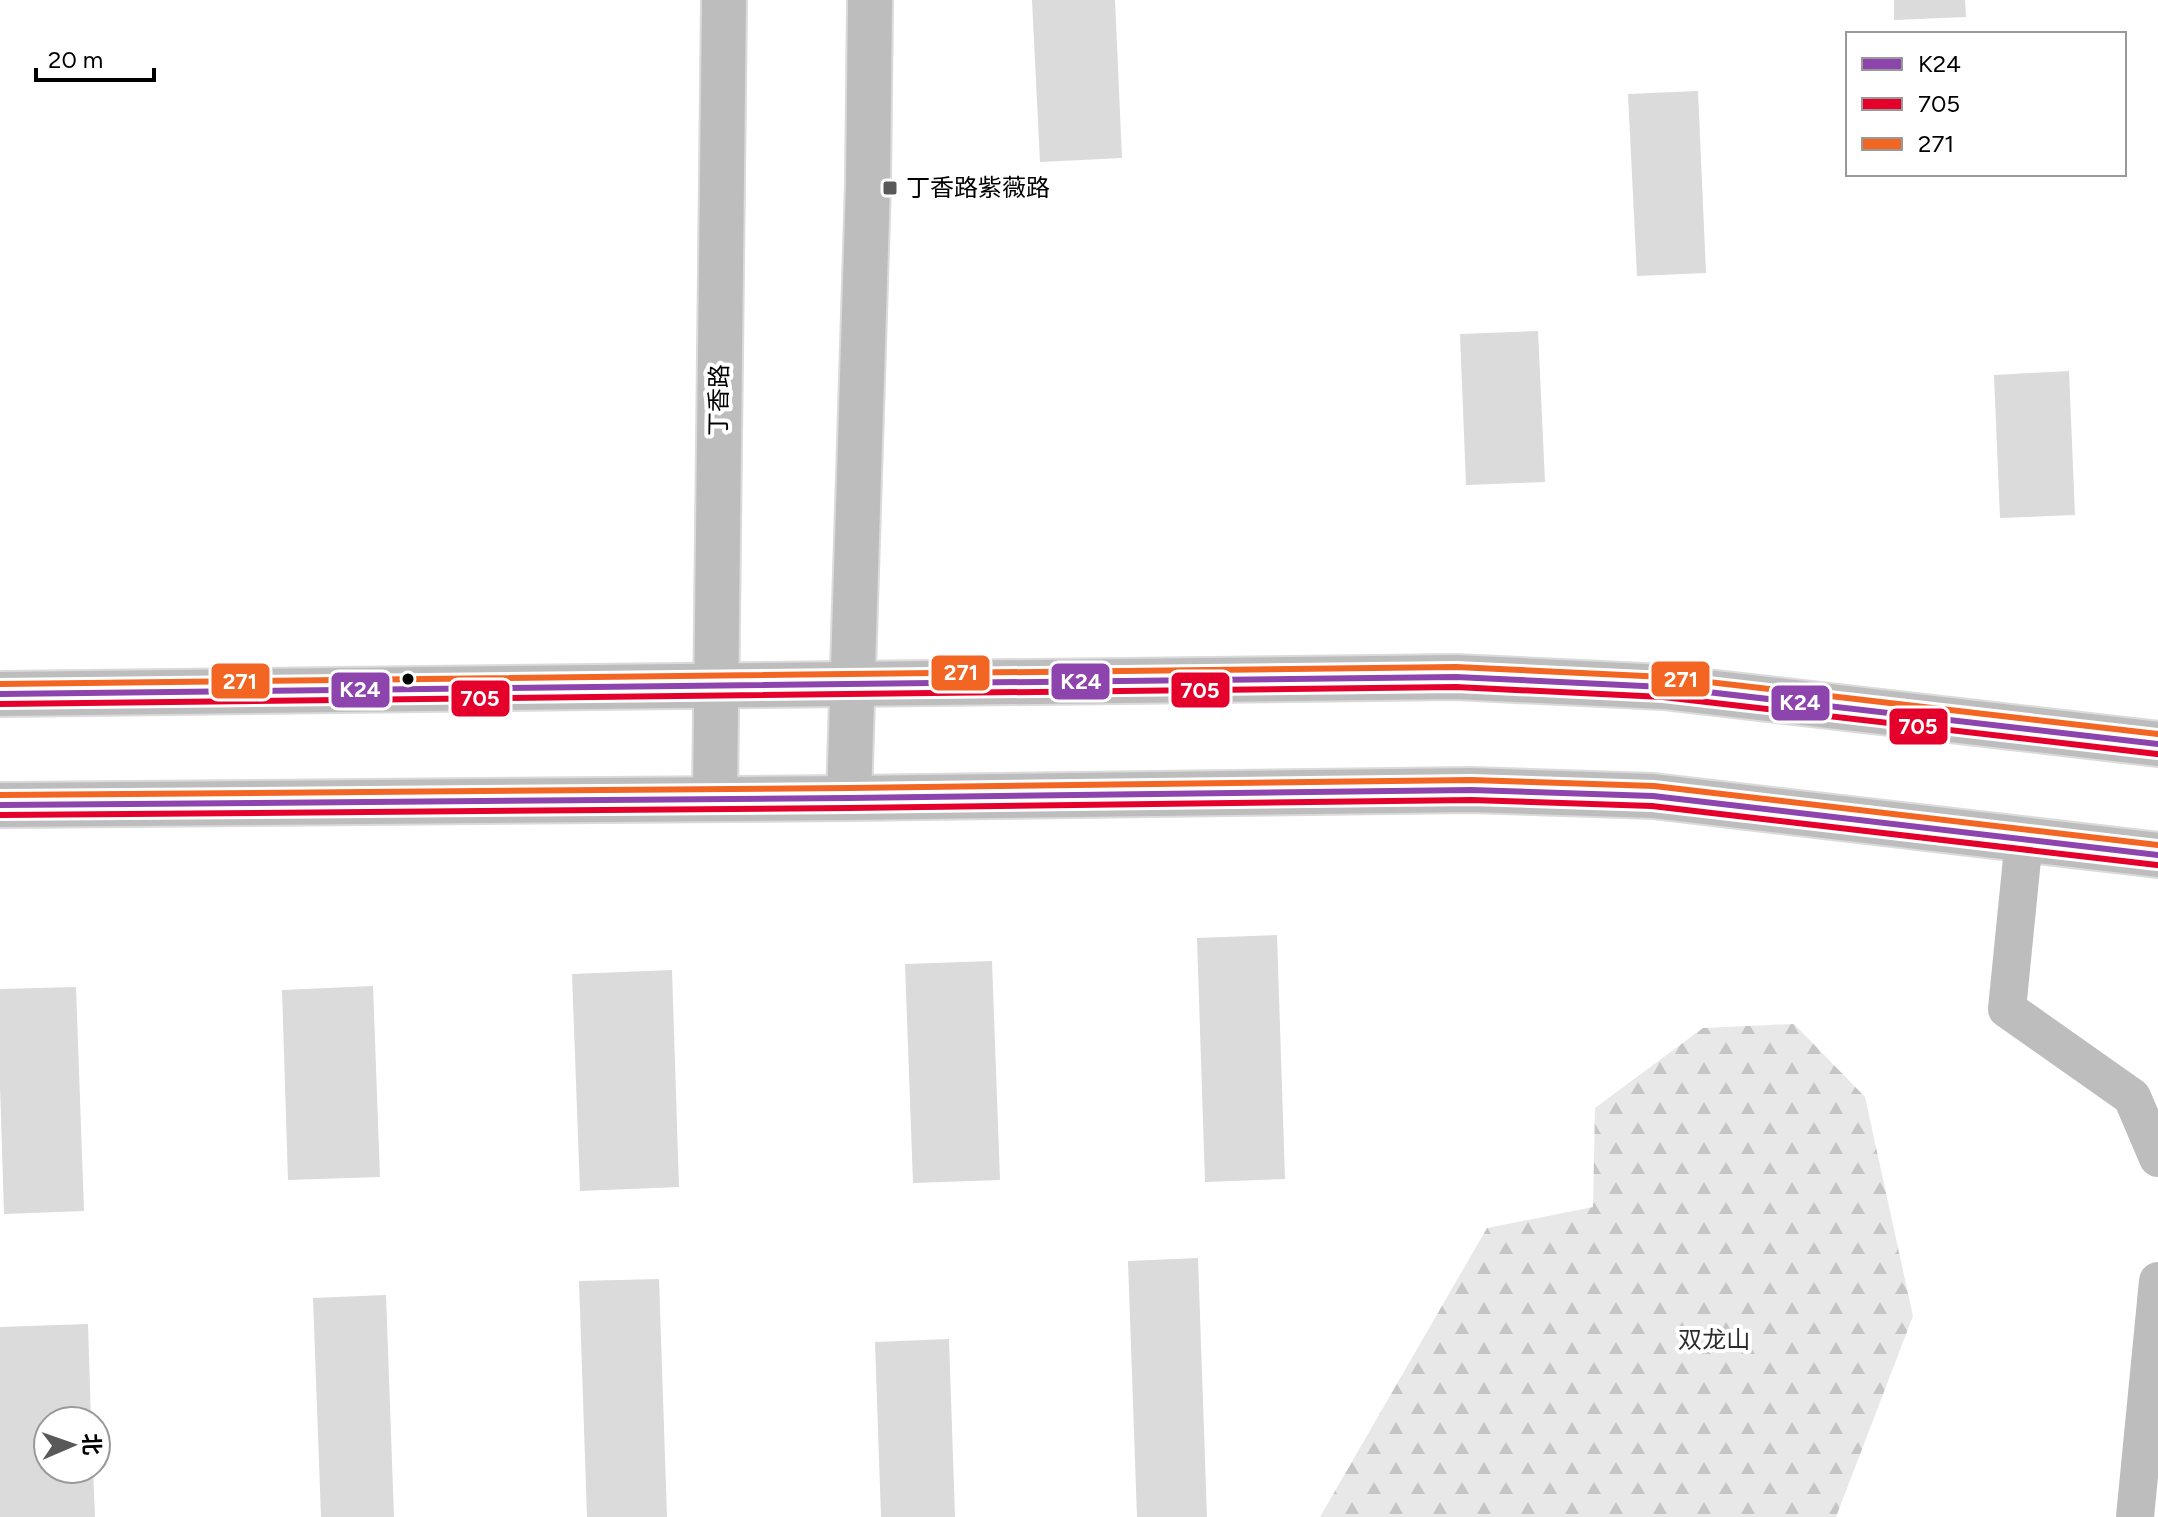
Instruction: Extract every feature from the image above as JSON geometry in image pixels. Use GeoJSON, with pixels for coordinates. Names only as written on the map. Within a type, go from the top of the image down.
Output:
{"type":"FeatureCollection","features":[{"type":"Feature","properties":{"kind":"main road","name":"丁香路"},"geometry":{"type":"LineString","coordinates":[[715,799],[724,0]]}},
{"type":"Feature","properties":{"kind":"main road"},"geometry":{"type":"LineString","coordinates":[[849,798],[868,184],[870,0]]}},
{"type":"Feature","properties":{"kind":"main road"},"geometry":{"type":"LineString","coordinates":[[0,694],[1456,677],[1648,686],[2158,744]]}},
{"type":"Feature","properties":{"kind":"main road"},"geometry":{"type":"LineString","coordinates":[[0,805],[1471,790],[1653,796],[2158,855]]}},
{"type":"Feature","properties":{"kind":"lane"},"geometry":{"type":"LineString","coordinates":[[2024,839],[2007,1009],[2132,1097],[2158,1158]]}},
{"type":"Feature","properties":{"kind":"lane"},"geometry":{"type":"LineString","coordinates":[[2135,1517],[2158,1281]]}},
{"type":"Feature","properties":{"kind":"green space","name":"双龙山"},"geometry":{"type":"Polygon","coordinates":[[[1794,1024],[1865,1097],[1913,1316],[1836,1517],[1320,1517],[1487,1228],[1593,1207],[1595,1108],[1703,1028],[1794,1024]]]}},
{"type":"Feature","properties":{"kind":"building"},"geometry":{"type":"Polygon","coordinates":[[[1032,0],[1115,0],[1122,158],[1040,162],[1032,0]]]}},
{"type":"Feature","properties":{"kind":"building"},"geometry":{"type":"Polygon","coordinates":[[[1894,0],[1965,0],[1966,17],[1894,20],[1894,0]]]}},
{"type":"Feature","properties":{"kind":"building"},"geometry":{"type":"Polygon","coordinates":[[[1698,91],[1706,273],[1637,276],[1628,94],[1698,91]]]}},
{"type":"Feature","properties":{"kind":"building"},"geometry":{"type":"Polygon","coordinates":[[[1538,331],[1545,482],[1466,485],[1460,334],[1538,331]]]}},
{"type":"Feature","properties":{"kind":"building"},"geometry":{"type":"Polygon","coordinates":[[[2069,371],[2075,515],[2000,518],[1994,375],[2069,371]]]}},
{"type":"Feature","properties":{"kind":"building"},"geometry":{"type":"Polygon","coordinates":[[[1277,935],[1285,1179],[1205,1182],[1197,938],[1277,935]]]}},
{"type":"Feature","properties":{"kind":"building"},"geometry":{"type":"Polygon","coordinates":[[[992,961],[1000,1180],[913,1183],[905,964],[992,961]]]}},
{"type":"Feature","properties":{"kind":"building"},"geometry":{"type":"Polygon","coordinates":[[[672,970],[679,1187],[580,1191],[572,974],[672,970]]]}},
{"type":"Feature","properties":{"kind":"building"},"geometry":{"type":"Polygon","coordinates":[[[373,986],[380,1177],[288,1180],[282,990],[373,986]]]}},
{"type":"Feature","properties":{"kind":"building"},"geometry":{"type":"Polygon","coordinates":[[[76,987],[84,1211],[4,1214],[0,989],[76,987]]]}},
{"type":"Feature","properties":{"kind":"building"},"geometry":{"type":"Polygon","coordinates":[[[1198,1258],[1207,1517],[1137,1517],[1128,1261],[1198,1258]]]}},
{"type":"Feature","properties":{"kind":"building"},"geometry":{"type":"Polygon","coordinates":[[[659,1279],[667,1517],[587,1517],[579,1281],[659,1279]]]}},
{"type":"Feature","properties":{"kind":"building"},"geometry":{"type":"Polygon","coordinates":[[[386,1295],[394,1517],[321,1517],[313,1298],[386,1295]]]}},
{"type":"Feature","properties":{"kind":"building"},"geometry":{"type":"Polygon","coordinates":[[[88,1324],[91,1405],[32,1405],[32,1485],[94,1485],[95,1517],[0,1517],[0,1327],[88,1324]]]}},
{"type":"Feature","properties":{"kind":"building"},"geometry":{"type":"Polygon","coordinates":[[[949,1339],[955,1517],[881,1517],[875,1342],[949,1339]]]}},
{"type":"Feature","properties":{"kind":"transit line","name":"271"},"geometry":{"type":"LineString","coordinates":[[0,684],[1456,667],[1665,677],[2158,734]]}},
{"type":"Feature","properties":{"kind":"transit line","name":"K24"},"geometry":{"type":"LineString","coordinates":[[0,694],[1456,677],[1664,687],[2158,744]]}},
{"type":"Feature","properties":{"kind":"transit line","name":"705"},"geometry":{"type":"LineString","coordinates":[[0,704],[1456,687],[1663,697],[2157,754]]}},
{"type":"Feature","properties":{"kind":"transit line","name":"271"},"geometry":{"type":"LineString","coordinates":[[0,795],[1471,780],[1654,786],[2158,845]]}},
{"type":"Feature","properties":{"kind":"transit line","name":"K24"},"geometry":{"type":"LineString","coordinates":[[0,805],[1471,790],[1653,796],[2158,855]]}},
{"type":"Feature","properties":{"kind":"transit line","name":"705"},"geometry":{"type":"LineString","coordinates":[[0,815],[1471,800],[1652,806],[2157,865]]}},
{"type":"Feature","properties":{"kind":"place","name":"丁香路紫薇路"},"geometry":{"type":"Point","coordinates":[890,188]}}]}
